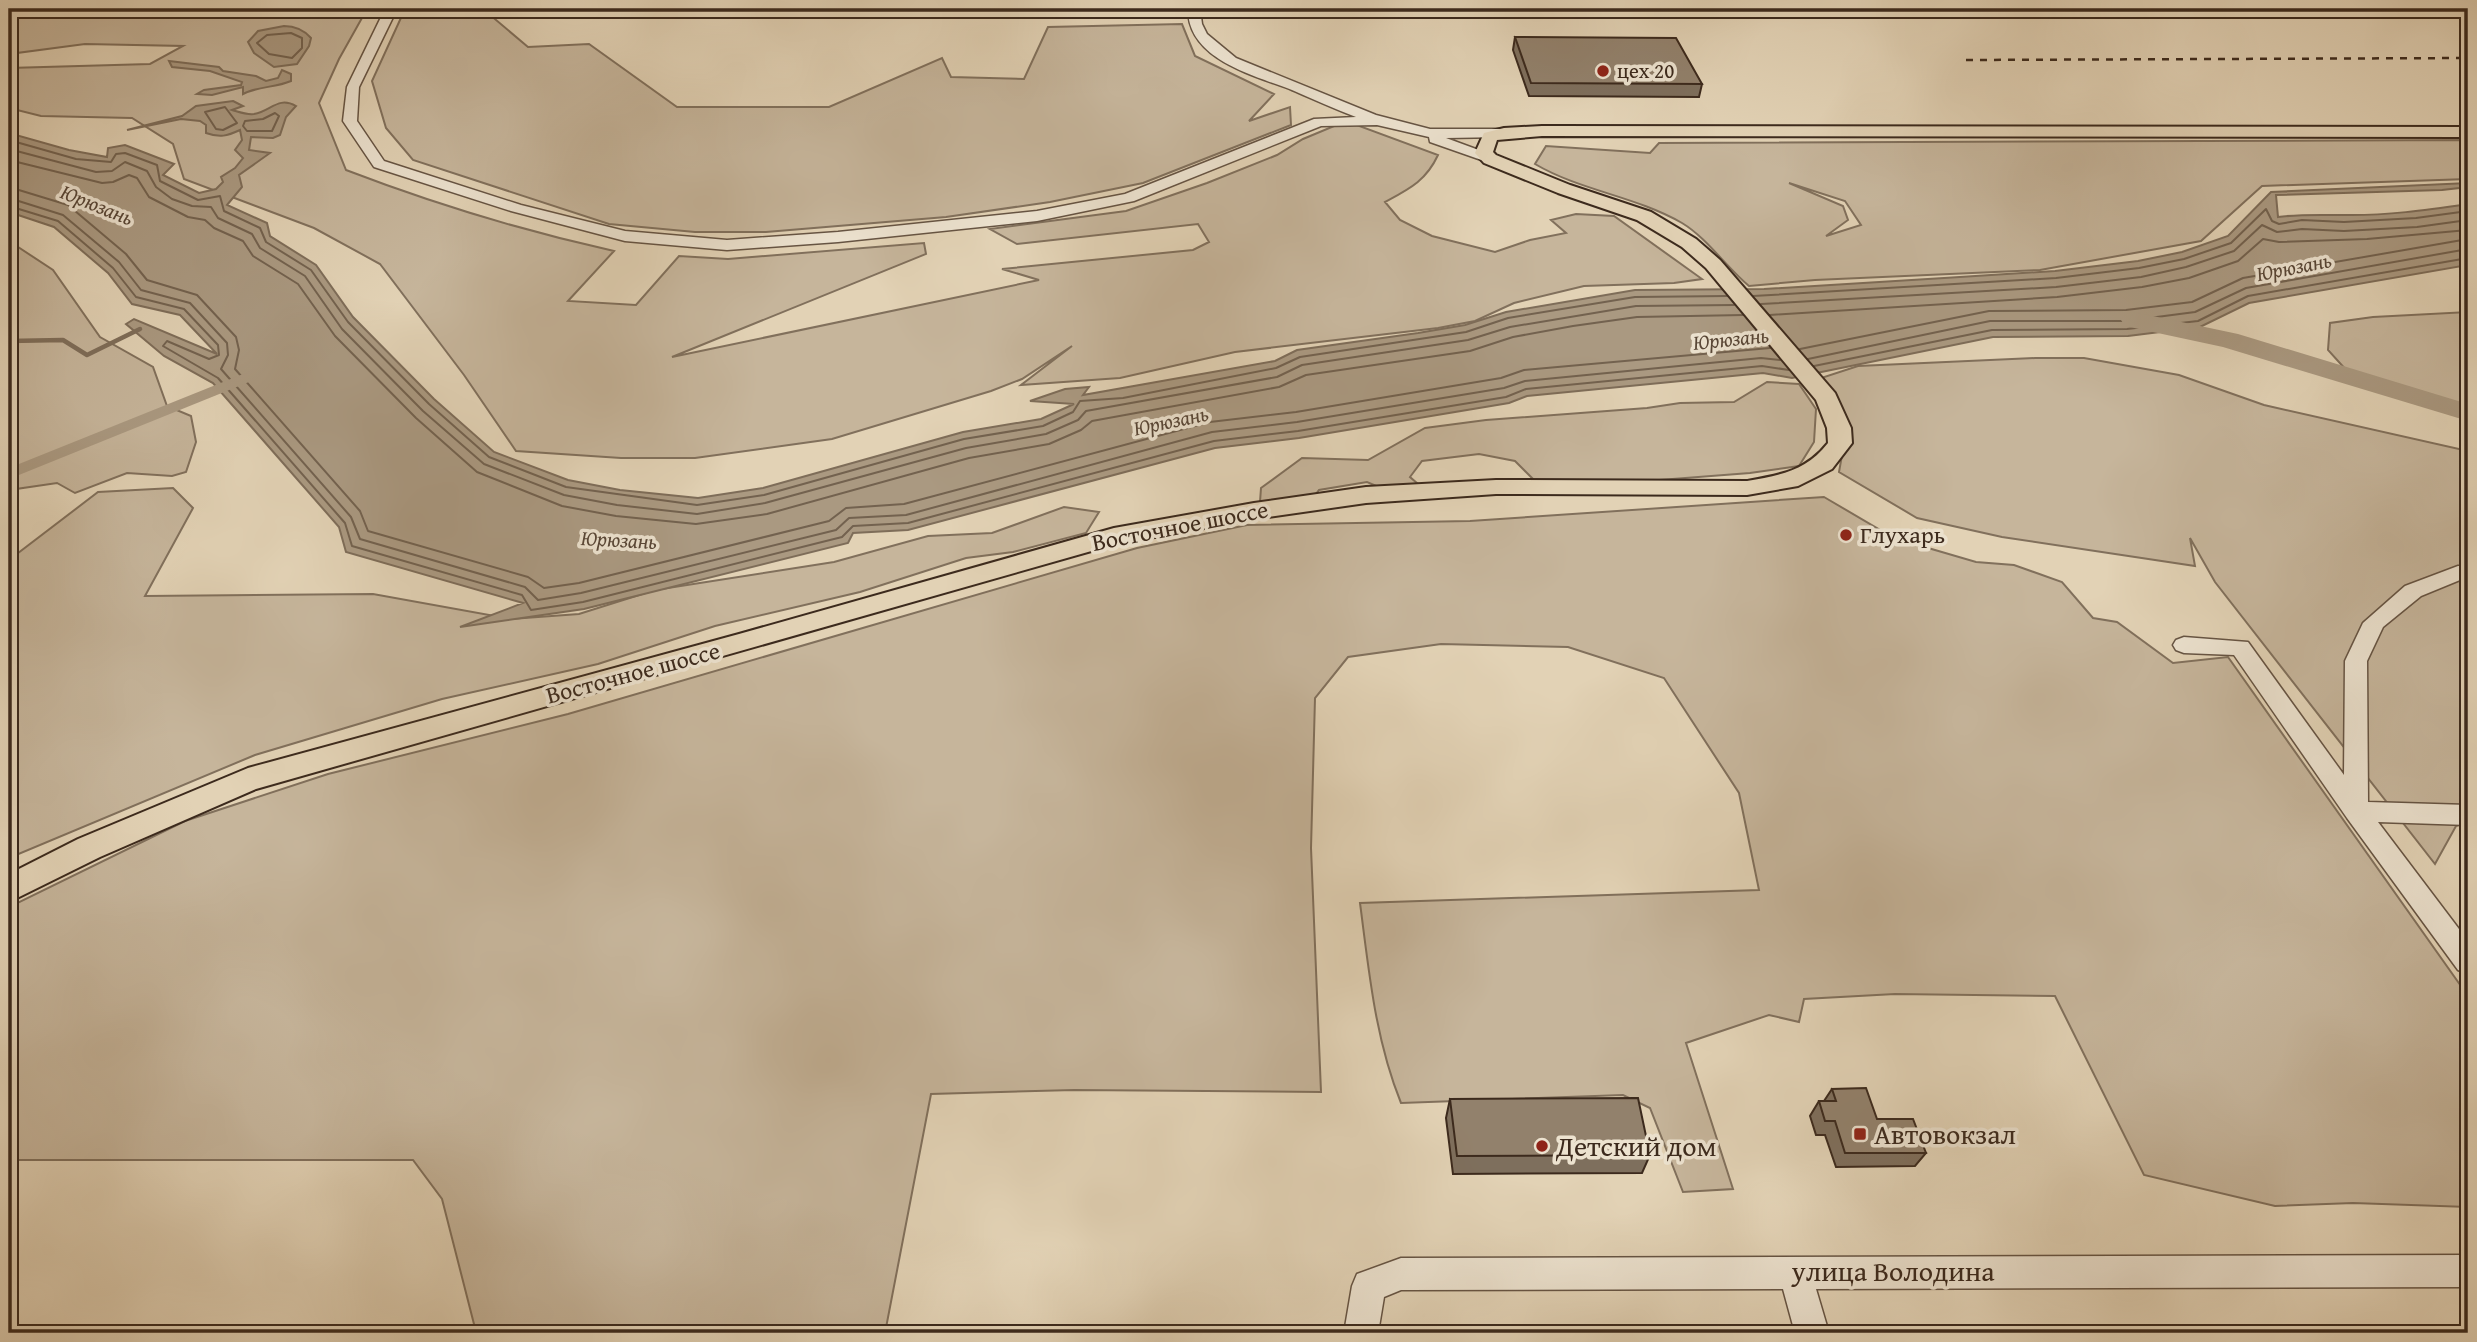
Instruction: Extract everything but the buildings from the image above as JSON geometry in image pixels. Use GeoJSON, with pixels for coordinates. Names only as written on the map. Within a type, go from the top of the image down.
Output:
{"type":"FeatureCollection","features":[{"type":"Feature","properties":{"kind":"main road"},"geometry":{"type":"LineString","coordinates":[[1490,159],[1484,153],[1485,146],[1490,137],[1504,133],[1745,130],[2468,132]]}},
{"type":"Feature","properties":{"kind":"main road","name":"Восточное шоссе"},"geometry":{"type":"LineString","coordinates":[[9,889],[89,848],[248,780],[739,644],[1114,536],[1254,511],[1366,495],[1496,487],[1746,488],[1789,481],[1824,464],[1840,443],[1839,428],[1827,398],[1713,264],[1689,243],[1644,216],[1553,186],[1490,159]]}},
{"type":"Feature","properties":{"kind":"street"},"geometry":{"type":"LineString","coordinates":[[391,9],[353,87],[349,121],[379,164],[516,208],[625,236],[727,245],[864,235],[1037,216],[1129,198],[1319,122],[1383,121]]}},
{"type":"Feature","properties":{"kind":"street"},"geometry":{"type":"LineString","coordinates":[[1194,9],[1194,20],[1202,35],[1226,58],[1383,121],[1416,131],[1504,133]]}},
{"type":"Feature","properties":{"kind":"street","name":"Восточное шоссе"},"geometry":{"type":"LineString","coordinates":[[1416,131],[1490,159]]}},
{"type":"Feature","properties":{"kind":"street"},"geometry":{"type":"LineString","coordinates":[[2356,811],[2356,661],[2374,623],[2413,591],[2458,573],[2468,573]]}},
{"type":"Feature","properties":{"kind":"street"},"geometry":{"type":"LineString","coordinates":[[2184,645],[2240,647],[2356,811],[2468,962]]}},
{"type":"Feature","properties":{"kind":"street"},"geometry":{"type":"LineString","coordinates":[[2356,811],[2468,815]]}},
{"type":"Feature","properties":{"kind":"street","name":"улица Володина"},"geometry":{"type":"LineString","coordinates":[[1361,1333],[1369,1286],[1401,1274],[2468,1271]]}},
{"type":"Feature","properties":{"kind":"street"},"geometry":{"type":"LineString","coordinates":[[1795,1272],[1812,1333]]}},
{"type":"Feature","properties":{"kind":"shaded area"},"geometry":{"type":"Polygon","coordinates":[[[9,9],[367,9],[339,59],[319,103],[346,170],[478,215],[614,251],[568,301],[636,305],[679,256],[728,259],[924,243],[926,254],[672,357],[1039,280],[1002,269],[1193,250],[1209,242],[1198,224],[1017,244],[990,229],[1126,211],[1277,155],[1303,139],[1346,121],[1438,155],[1422,178],[1385,202],[1400,220],[1432,236],[1495,252],[1530,240],[1566,233],[1551,220],[1576,214],[1614,216],[1702,279],[1674,283],[1584,286],[1514,303],[1475,321],[1438,328],[1235,352],[1120,378],[1021,385],[1072,346],[1022,379],[991,391],[832,439],[695,458],[621,458],[516,451],[464,375],[380,264],[314,228],[184,179],[173,144],[132,118],[41,116],[9,108],[9,68],[150,64],[183,46],[85,44],[9,54],[9,9]]]}},
{"type":"Feature","properties":{"kind":"shaded area"},"geometry":{"type":"Polygon","coordinates":[[[405,9],[483,9],[528,47],[589,44],[677,107],[829,107],[942,58],[951,77],[1024,79],[1048,27],[1182,24],[1195,56],[1274,94],[1249,121],[1290,107],[1291,125],[1143,183],[1050,202],[946,217],[766,232],[695,232],[609,224],[413,160],[386,128],[372,81],[405,9]]]}},
{"type":"Feature","properties":{"kind":"shaded area"},"geometry":{"type":"Polygon","coordinates":[[[2468,140],[2468,179],[2262,186],[2201,241],[2040,270],[1815,280],[1749,286],[1700,236],[1682,223],[1646,206],[1571,181],[1535,164],[1546,146],[1650,153],[1659,143],[2468,140]],[[1789,183],[1843,206],[1848,220],[1826,236],[1861,225],[1845,201],[1789,183]]]}},
{"type":"Feature","properties":{"kind":"shaded area"},"geometry":{"type":"Polygon","coordinates":[[[9,241],[53,270],[100,337],[153,367],[167,406],[191,416],[196,442],[186,472],[172,476],[127,473],[75,493],[57,483],[9,490],[9,241]]]}},
{"type":"Feature","properties":{"kind":"shaded area"},"geometry":{"type":"Polygon","coordinates":[[[2468,312],[2468,407],[2417,399],[2357,382],[2328,350],[2330,323],[2373,317],[2468,312]]]}},
{"type":"Feature","properties":{"kind":"shaded area"},"geometry":{"type":"Polygon","coordinates":[[[2084,358],[2179,375],[2264,405],[2468,451],[2468,822],[2456,826],[2435,864],[2215,582],[2190,538],[2195,566],[2002,537],[1917,518],[1839,472],[1846,433],[1818,379],[1858,366],[2084,358]]]}},
{"type":"Feature","properties":{"kind":"shaded area"},"geometry":{"type":"Polygon","coordinates":[[[1767,382],[1799,384],[1816,409],[1814,442],[1799,466],[1750,473],[1543,489],[1515,461],[1479,454],[1422,461],[1410,477],[1425,490],[1393,493],[1367,482],[1319,490],[1313,498],[1260,502],[1261,488],[1302,458],[1368,460],[1425,428],[1680,403],[1734,402],[1767,382]]]}},
{"type":"Feature","properties":{"kind":"shaded area"},"geometry":{"type":"Polygon","coordinates":[[[173,488],[193,508],[145,596],[373,594],[511,619],[579,614],[655,590],[834,562],[928,536],[992,533],[1064,507],[1099,512],[1086,533],[1013,552],[966,558],[860,592],[715,626],[598,664],[442,699],[255,755],[9,858],[9,560],[98,492],[173,488]]]}},
{"type":"Feature","properties":{"kind":"shaded area"},"geometry":{"type":"Polygon","coordinates":[[[1824,497],[1894,538],[1976,562],[2014,565],[2062,582],[2093,618],[2117,622],[2173,663],[2228,657],[2468,996],[2468,1207],[2353,1203],[2275,1206],[2144,1175],[2055,996],[1895,994],[1804,999],[1799,1022],[1769,1015],[1686,1043],[1733,1189],[1683,1192],[1650,1108],[1623,1095],[1401,1103],[1379,1030],[1360,903],[1759,890],[1739,793],[1664,678],[1568,647],[1441,644],[1348,657],[1315,698],[1311,848],[1321,1092],[1074,1090],[931,1094],[885,1333],[473,1333],[475,1328],[442,1199],[413,1160],[9,1160],[9,907],[185,821],[328,774],[568,714],[1137,548],[1247,525],[1470,521],[1824,497]]]}},
{"type":"Feature","properties":{"kind":"water"},"geometry":{"type":"Polygon","coordinates":[[[284,26],[299,29],[311,38],[297,64],[274,67],[254,53],[248,42],[258,31],[284,26]]]}},
{"type":"Feature","properties":{"kind":"water"},"geometry":{"type":"Polygon","coordinates":[[[169,61],[219,67],[223,71],[256,76],[266,81],[278,78],[282,70],[291,74],[291,81],[243,94],[243,87],[212,95],[197,94],[204,90],[241,85],[242,82],[210,71],[172,67],[169,61]]]}},
{"type":"Feature","properties":{"kind":"water","name":"Юрюзань"},"geometry":{"type":"Polygon","coordinates":[[[233,101],[243,106],[232,110],[249,114],[279,103],[296,106],[286,117],[280,135],[273,138],[251,137],[249,150],[270,153],[239,175],[242,187],[227,205],[267,223],[270,236],[316,265],[353,317],[434,399],[494,452],[568,480],[620,490],[698,498],[763,488],[963,432],[1041,419],[1074,404],[1030,401],[1065,389],[1089,387],[1083,395],[1275,361],[1297,350],[1465,325],[1506,312],[1635,290],[1764,289],[2055,271],[2138,261],[2182,252],[2228,236],[2271,192],[2468,183],[2468,187],[2442,190],[2276,195],[2278,217],[2390,214],[2468,204],[2468,265],[2249,303],[2200,327],[2128,336],[1993,337],[1792,378],[1763,373],[1527,396],[1509,403],[1299,438],[1215,448],[908,530],[853,533],[848,543],[584,609],[460,627],[523,603],[346,552],[339,527],[213,383],[164,356],[126,324],[134,319],[217,354],[180,315],[132,304],[108,273],[54,227],[9,212],[9,133],[69,150],[107,157],[108,148],[125,145],[174,164],[163,175],[199,193],[216,189],[223,182],[221,177],[235,168],[243,158],[235,150],[242,140],[240,130],[219,136],[206,133],[206,125],[200,121],[181,119],[127,130],[182,116],[196,106],[233,101]]]}},
{"type":"Feature","properties":{"kind":"waterway"},"geometry":{"type":"LineString","coordinates":[[2134,320],[2229,340],[2468,413]]}},
{"type":"Feature","properties":{"kind":"waterway"},"geometry":{"type":"LineString","coordinates":[[9,341],[63,340],[87,355],[140,329]]}},
{"type":"Feature","properties":{"kind":"waterway"},"geometry":{"type":"LineString","coordinates":[[9,474],[243,379]]}},
{"type":"Feature","properties":{"kind":"railway"},"geometry":{"type":"LineString","coordinates":[[1972,10],[2463,9]]}},
{"type":"Feature","properties":{"kind":"railway"},"geometry":{"type":"LineString","coordinates":[[1966,60],[2468,58]]}},
{"type":"Feature","properties":{"kind":"place","name":"цех 20"},"geometry":{"type":"Point","coordinates":[1603,71]}},
{"type":"Feature","properties":{"kind":"place","name":"Глухарь"},"geometry":{"type":"Point","coordinates":[1846,535]}},
{"type":"Feature","properties":{"kind":"place","name":"Автовокзал"},"geometry":{"type":"Point","coordinates":[1860,1134]}},
{"type":"Feature","properties":{"kind":"place","name":"Детский дом"},"geometry":{"type":"Point","coordinates":[1542,1146]}}]}
